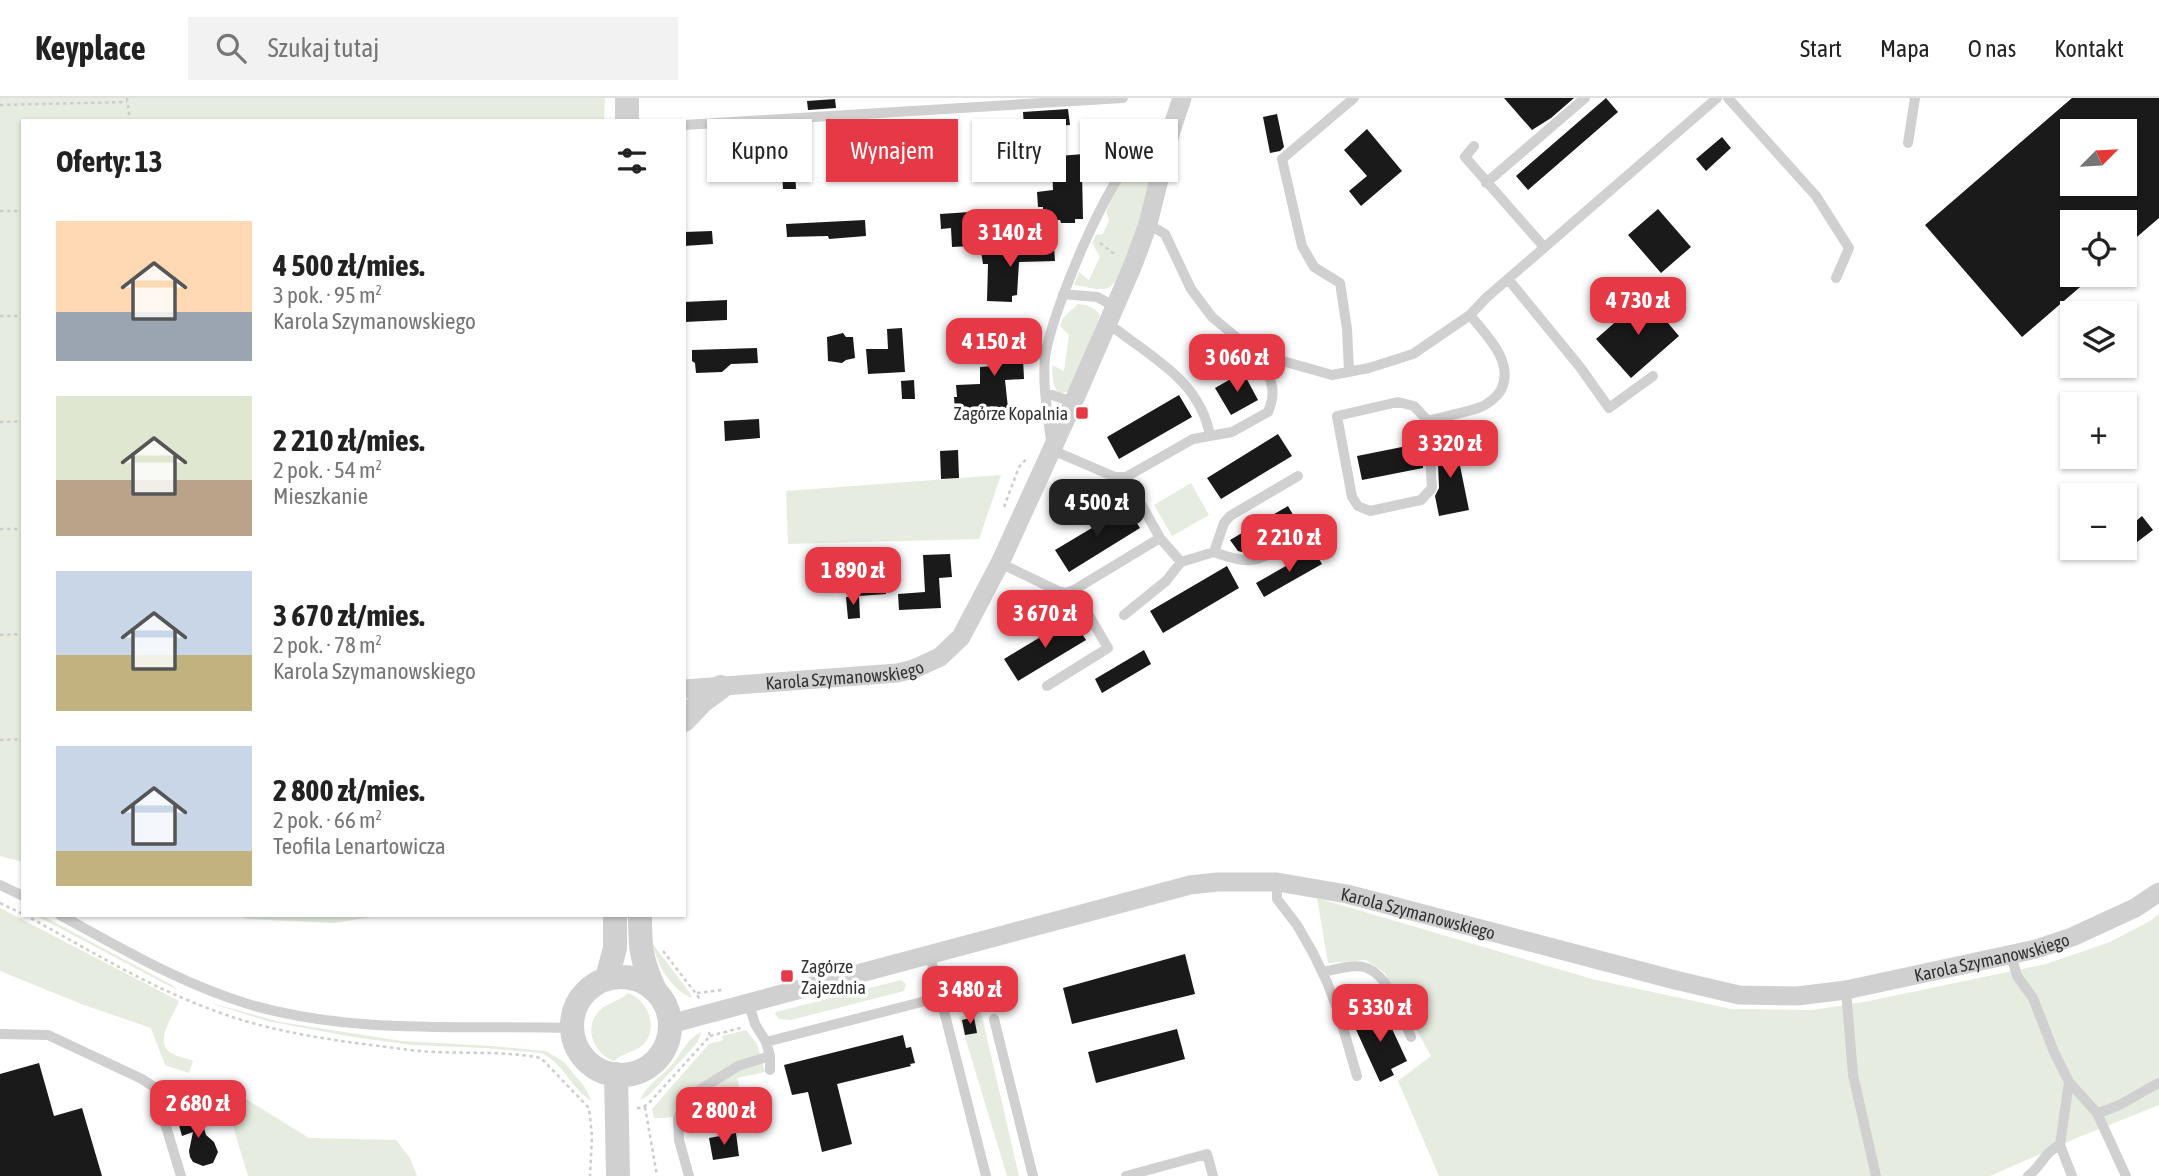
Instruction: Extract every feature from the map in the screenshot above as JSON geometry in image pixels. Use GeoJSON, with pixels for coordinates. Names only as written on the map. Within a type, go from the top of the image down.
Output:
{"type":"FeatureCollection","features":[{"type":"Feature","properties":{"kind":"street"},"geometry":{"type":"LineString","coordinates":[[627,98],[627,119]]}},
{"type":"Feature","properties":{"kind":"street","name":"Karola Szymanowskiego"},"geometry":{"type":"LineString","coordinates":[[1175,119],[1182,98]]}},
{"type":"Feature","properties":{"kind":"street","name":"Karola Szymanowskiego"},"geometry":{"type":"LineString","coordinates":[[686,689],[897,673],[940,657],[961,637],[1000,563],[1107,326],[1148,224],[1158,182]]}},
{"type":"Feature","properties":{"kind":"street"},"geometry":{"type":"LineString","coordinates":[[686,718],[721,687]]}},
{"type":"Feature","properties":{"kind":"street","name":"Karola Szymanowskiego"},"geometry":{"type":"LineString","coordinates":[[670,1024],[930,956],[1166,890],[1217,882],[1278,882],[1348,894],[1739,995],[1797,996],[1846,990],[2036,949],[2072,937],[2135,908],[2159,892]]}},
{"type":"Feature","properties":{"kind":"street"},"geometry":{"type":"LineString","coordinates":[[607,978],[615,948],[615,917]]}},
{"type":"Feature","properties":{"kind":"street"},"geometry":{"type":"LineString","coordinates":[[640,917],[642,957],[655,990],[668,1012],[670,1024],[666,1045],[655,1061],[637,1072],[616,1074],[597,1068],[583,1056],[577,1047],[572,1028],[573,1017],[581,997],[589,989],[607,978],[618,976],[638,979],[655,990]]}},
{"type":"Feature","properties":{"kind":"street"},"geometry":{"type":"LineString","coordinates":[[616,1074],[618,1176]]}},
{"type":"Feature","properties":{"kind":"lane"},"geometry":{"type":"LineString","coordinates":[[686,125],[1123,98]]}},
{"type":"Feature","properties":{"kind":"lane"},"geometry":{"type":"LineString","coordinates":[[1349,372],[1347,329],[1340,283],[1314,267],[1303,246],[1282,159],[1353,98]]}},
{"type":"Feature","properties":{"kind":"lane"},"geometry":{"type":"LineString","coordinates":[[1486,183],[1586,98]]}},
{"type":"Feature","properties":{"kind":"lane"},"geometry":{"type":"LineString","coordinates":[[1148,224],[1165,234],[1191,289],[1212,317],[1247,346],[1268,357],[1332,376],[1369,368],[1413,354],[1470,315],[1544,247],[1717,98]]}},
{"type":"Feature","properties":{"kind":"lane"},"geometry":{"type":"LineString","coordinates":[[1728,98],[1816,196],[1849,248],[1836,278]]}},
{"type":"Feature","properties":{"kind":"lane"},"geometry":{"type":"LineString","coordinates":[[1908,143],[1915,98]]}},
{"type":"Feature","properties":{"kind":"lane"},"geometry":{"type":"LineString","coordinates":[[1474,146],[1465,157],[1544,247]]}},
{"type":"Feature","properties":{"kind":"lane"},"geometry":{"type":"LineString","coordinates":[[1115,182],[1052,325],[1045,359],[1052,450],[1115,477],[1126,477],[1193,439],[1232,432],[1268,412],[1274,391],[1266,367],[1268,357]]}},
{"type":"Feature","properties":{"kind":"lane"},"geometry":{"type":"LineString","coordinates":[[1508,279],[1580,367],[1609,408],[1653,376]]}},
{"type":"Feature","properties":{"kind":"lane"},"geometry":{"type":"LineString","coordinates":[[1063,295],[1097,297],[1114,306]]}},
{"type":"Feature","properties":{"kind":"lane"},"geometry":{"type":"LineString","coordinates":[[1428,421],[1483,406],[1498,395],[1504,383],[1503,360],[1491,340],[1470,315]]}},
{"type":"Feature","properties":{"kind":"lane"},"geometry":{"type":"LineString","coordinates":[[1107,326],[1181,378],[1204,414],[1210,436]]}},
{"type":"Feature","properties":{"kind":"lane"},"geometry":{"type":"LineString","coordinates":[[1046,394],[1073,402]]}},
{"type":"Feature","properties":{"kind":"lane"},"geometry":{"type":"LineString","coordinates":[[1398,402],[1414,406],[1428,421],[1432,488],[1421,500],[1370,511],[1358,506],[1352,497],[1337,416],[1398,402]]}},
{"type":"Feature","properties":{"kind":"lane"},"geometry":{"type":"LineString","coordinates":[[1214,552],[1224,523],[1230,516],[1298,476]]}},
{"type":"Feature","properties":{"kind":"lane"},"geometry":{"type":"LineString","coordinates":[[1126,477],[1160,538],[1181,562]]}},
{"type":"Feature","properties":{"kind":"lane"},"geometry":{"type":"LineString","coordinates":[[1124,615],[1166,580],[1181,562],[1214,552],[1236,560],[1255,562],[1300,535]]}},
{"type":"Feature","properties":{"kind":"lane"},"geometry":{"type":"LineString","coordinates":[[1000,563],[1066,593],[1160,538]]}},
{"type":"Feature","properties":{"kind":"lane"},"geometry":{"type":"LineString","coordinates":[[1047,686],[1108,648],[1074,590]]}},
{"type":"Feature","properties":{"kind":"lane"},"geometry":{"type":"LineString","coordinates":[[1278,882],[1277,899],[1297,925],[1323,972],[1339,1014],[1357,1076]]}},
{"type":"Feature","properties":{"kind":"lane"},"geometry":{"type":"LineString","coordinates":[[0,885],[21,895]]}},
{"type":"Feature","properties":{"kind":"lane"},"geometry":{"type":"LineString","coordinates":[[64,917],[186,982],[283,1013],[361,1024],[572,1028]]}},
{"type":"Feature","properties":{"kind":"lane"},"geometry":{"type":"LineString","coordinates":[[2011,954],[2017,976],[2033,998],[2069,1083],[2097,1112],[2126,1176]]}},
{"type":"Feature","properties":{"kind":"lane"},"geometry":{"type":"LineString","coordinates":[[930,956],[986,1176]]}},
{"type":"Feature","properties":{"kind":"lane"},"geometry":{"type":"LineString","coordinates":[[1323,972],[1365,967],[1383,979],[1411,1037]]}},
{"type":"Feature","properties":{"kind":"lane"},"geometry":{"type":"LineString","coordinates":[[1846,990],[1853,1075],[1876,1176]]}},
{"type":"Feature","properties":{"kind":"lane"},"geometry":{"type":"LineString","coordinates":[[766,1042],[941,997]]}},
{"type":"Feature","properties":{"kind":"lane"},"geometry":{"type":"LineString","coordinates":[[749,1004],[755,1024],[766,1042],[770,1070]]}},
{"type":"Feature","properties":{"kind":"lane"},"geometry":{"type":"LineString","coordinates":[[994,1019],[1033,1176]]}},
{"type":"Feature","properties":{"kind":"lane"},"geometry":{"type":"LineString","coordinates":[[0,1034],[48,1035],[154,1087],[181,1176]]}},
{"type":"Feature","properties":{"kind":"lane"},"geometry":{"type":"LineString","coordinates":[[689,1176],[679,1140],[678,1118],[687,1101],[696,1092],[738,1066],[770,1056]]}},
{"type":"Feature","properties":{"kind":"lane"},"geometry":{"type":"LineString","coordinates":[[2069,1083],[2060,1145],[2072,1176]]}},
{"type":"Feature","properties":{"kind":"lane"},"geometry":{"type":"LineString","coordinates":[[2097,1112],[2113,1109],[2159,1083]]}},
{"type":"Feature","properties":{"kind":"lane"},"geometry":{"type":"LineString","coordinates":[[2028,1176],[2049,1150],[2060,1145]]}},
{"type":"Feature","properties":{"kind":"lane"},"geometry":{"type":"LineString","coordinates":[[1126,1176],[1207,1154],[1213,1176]]}},
{"type":"Feature","properties":{"kind":"path"},"geometry":{"type":"LineString","coordinates":[[0,105],[127,100],[130,119]]}},
{"type":"Feature","properties":{"kind":"path"},"geometry":{"type":"LineString","coordinates":[[0,211],[21,211]]}},
{"type":"Feature","properties":{"kind":"path"},"geometry":{"type":"LineString","coordinates":[[1090,234],[1123,261]]}},
{"type":"Feature","properties":{"kind":"path"},"geometry":{"type":"LineString","coordinates":[[0,316],[21,316]]}},
{"type":"Feature","properties":{"kind":"path"},"geometry":{"type":"LineString","coordinates":[[1238,369],[1252,361]]}},
{"type":"Feature","properties":{"kind":"path"},"geometry":{"type":"LineString","coordinates":[[0,422],[21,421]]}},
{"type":"Feature","properties":{"kind":"path"},"geometry":{"type":"LineString","coordinates":[[1001,515],[1019,467],[1029,456]]}},
{"type":"Feature","properties":{"kind":"path"},"geometry":{"type":"LineString","coordinates":[[0,529],[21,529]]}},
{"type":"Feature","properties":{"kind":"path"},"geometry":{"type":"LineString","coordinates":[[0,635],[21,634]]}},
{"type":"Feature","properties":{"kind":"path"},"geometry":{"type":"LineString","coordinates":[[0,740],[21,739]]}},
{"type":"Feature","properties":{"kind":"path"},"geometry":{"type":"LineString","coordinates":[[0,903],[21,913]]}},
{"type":"Feature","properties":{"kind":"path"},"geometry":{"type":"LineString","coordinates":[[657,943],[701,1002]]}},
{"type":"Feature","properties":{"kind":"path"},"geometry":{"type":"LineString","coordinates":[[638,1108],[645,1107],[710,1036],[755,1024]]}},
{"type":"Feature","properties":{"kind":"path"},"geometry":{"type":"LineString","coordinates":[[708,1029],[710,1036]]}},
{"type":"Feature","properties":{"kind":"path"},"geometry":{"type":"LineString","coordinates":[[645,1107],[657,1176]]}},
{"type":"Feature","properties":{"kind":"path"},"geometry":{"type":"LineString","coordinates":[[590,1176],[592,1140],[589,1108],[594,1108]]}},
{"type":"Feature","properties":{"kind":"shaded area"},"geometry":{"type":"Polygon","coordinates":[[[0,98],[605,98],[604,119],[21,119],[21,861],[0,856],[0,98]]]}},
{"type":"Feature","properties":{"kind":"shaded area"},"geometry":{"type":"Polygon","coordinates":[[[1151,182],[1134,241],[1119,277],[1111,286],[1103,289],[1074,285],[1079,272],[1089,280],[1100,257],[1092,243],[1096,235],[1103,234],[1109,220],[1106,212],[1120,183],[1151,182]]]}},
{"type":"Feature","properties":{"kind":"shaded area"},"geometry":{"type":"Polygon","coordinates":[[[1078,304],[1090,307],[1100,315],[1071,389],[1060,393],[1053,381],[1052,365],[1064,371],[1069,335],[1060,326],[1062,319],[1078,304]]]}},
{"type":"Feature","properties":{"kind":"shaded area"},"geometry":{"type":"Polygon","coordinates":[[[1001,475],[979,539],[788,544],[786,491],[1001,475]]]}},
{"type":"Feature","properties":{"kind":"shaded area"},"geometry":{"type":"Polygon","coordinates":[[[1191,483],[1209,515],[1172,536],[1154,505],[1191,483]]]}},
{"type":"Feature","properties":{"kind":"shaded area"},"geometry":{"type":"Polygon","coordinates":[[[1317,898],[1592,979],[1731,1009],[1812,1010],[1864,1002],[2046,964],[2110,942],[2159,914],[2159,1105],[1990,1176],[1439,1176],[1398,1081],[1431,1056],[1385,973],[1366,960],[1328,963],[1317,898]]]}},
{"type":"Feature","properties":{"kind":"shaded area"},"geometry":{"type":"Polygon","coordinates":[[[0,908],[179,1001],[166,1028],[164,1042],[171,1053],[193,1061],[189,1073],[165,1065],[151,1028],[84,1005],[0,971],[0,908]]]}},
{"type":"Feature","properties":{"kind":"shaded area"},"geometry":{"type":"Polygon","coordinates":[[[39,917],[45,917],[177,990],[39,917]]]}},
{"type":"Feature","properties":{"kind":"shaded area"},"geometry":{"type":"Polygon","coordinates":[[[240,917],[372,917],[334,923],[240,917]]]}},
{"type":"Feature","properties":{"kind":"shaded area"},"geometry":{"type":"Polygon","coordinates":[[[652,943],[690,993],[692,998],[671,982],[652,943]]]}},
{"type":"Feature","properties":{"kind":"shaded area"},"geometry":{"type":"Polygon","coordinates":[[[901,980],[906,984],[904,991],[791,1020],[779,1019],[775,1014],[776,1012],[901,980]]]}},
{"type":"Feature","properties":{"kind":"shaded area"},"geometry":{"type":"Polygon","coordinates":[[[628,993],[641,1001],[646,1008],[651,1023],[650,1031],[643,1045],[614,1061],[596,1047],[591,1032],[592,1025],[599,1011],[628,993]]]}},
{"type":"Feature","properties":{"kind":"shaded area"},"geometry":{"type":"Polygon","coordinates":[[[204,1001],[280,1022],[402,1041],[546,1051],[564,1062],[584,1086],[592,1101],[555,1062],[541,1053],[412,1045],[353,1037],[267,1021],[204,1001]]]}},
{"type":"Feature","properties":{"kind":"shaded area"},"geometry":{"type":"Polygon","coordinates":[[[981,1012],[1019,1176],[1007,1176],[959,1017],[981,1012]]]}},
{"type":"Feature","properties":{"kind":"shaded area"},"geometry":{"type":"Polygon","coordinates":[[[746,1030],[757,1044],[765,1072],[737,1078],[744,1106],[654,1118],[652,1109],[709,1044],[723,1040],[722,1036],[746,1030]]]}},
{"type":"Feature","properties":{"kind":"shaded area"},"geometry":{"type":"Polygon","coordinates":[[[701,1032],[698,1042],[649,1095],[640,1100],[650,1085],[701,1032]]]}},
{"type":"Feature","properties":{"kind":"shaded area"},"geometry":{"type":"Polygon","coordinates":[[[220,1083],[309,1138],[396,1140],[410,1158],[417,1176],[248,1176],[220,1083]]]}},
{"type":"Feature","properties":{"kind":"building"},"geometry":{"type":"Polygon","coordinates":[[[1504,98],[1574,98],[1532,130],[1504,98]]]}},
{"type":"Feature","properties":{"kind":"building"},"geometry":{"type":"Polygon","coordinates":[[[1606,98],[1618,112],[1528,190],[1516,176],[1606,98]]]}},
{"type":"Feature","properties":{"kind":"building"},"geometry":{"type":"Polygon","coordinates":[[[2072,98],[2159,98],[2159,218],[2137,237],[2137,210],[2060,210],[2060,287],[2080,287],[2064,301],[2060,301],[2060,304],[2022,337],[1925,225],[2072,98]]]}},
{"type":"Feature","properties":{"kind":"building"},"geometry":{"type":"Polygon","coordinates":[[[835,99],[836,108],[808,110],[807,101],[835,99]]]}},
{"type":"Feature","properties":{"kind":"building"},"geometry":{"type":"Polygon","coordinates":[[[1068,109],[1070,125],[1066,125],[1066,119],[1023,119],[1023,112],[1068,109]]]}},
{"type":"Feature","properties":{"kind":"building"},"geometry":{"type":"Polygon","coordinates":[[[1277,114],[1284,147],[1280,151],[1270,153],[1263,117],[1277,114]]]}},
{"type":"Feature","properties":{"kind":"building"},"geometry":{"type":"Polygon","coordinates":[[[1367,129],[1402,171],[1361,206],[1349,191],[1367,176],[1344,150],[1367,129]]]}},
{"type":"Feature","properties":{"kind":"building"},"geometry":{"type":"Polygon","coordinates":[[[1722,137],[1731,148],[1706,171],[1696,159],[1722,137]]]}},
{"type":"Feature","properties":{"kind":"building"},"geometry":{"type":"Polygon","coordinates":[[[1080,154],[1083,219],[1075,219],[1075,223],[1061,223],[1060,220],[1054,220],[1053,213],[1043,214],[1043,207],[1038,207],[1037,192],[1053,190],[1053,182],[1066,182],[1066,155],[1080,154]]]}},
{"type":"Feature","properties":{"kind":"building"},"geometry":{"type":"Polygon","coordinates":[[[783,182],[796,182],[796,189],[783,189],[783,182]]]}},
{"type":"Feature","properties":{"kind":"building"},"geometry":{"type":"Polygon","coordinates":[[[1658,209],[1691,247],[1661,273],[1628,235],[1658,209]]]}},
{"type":"Feature","properties":{"kind":"building"},"geometry":{"type":"Polygon","coordinates":[[[970,212],[971,246],[952,247],[951,228],[941,229],[940,214],[970,212]]]}},
{"type":"Feature","properties":{"kind":"building"},"geometry":{"type":"Polygon","coordinates":[[[865,220],[866,236],[829,239],[828,236],[787,237],[786,224],[865,220]]]}},
{"type":"Feature","properties":{"kind":"building"},"geometry":{"type":"Polygon","coordinates":[[[712,231],[713,244],[686,246],[686,232],[712,231]]]}},
{"type":"Feature","properties":{"kind":"building"},"geometry":{"type":"Polygon","coordinates":[[[1054,246],[1055,261],[1019,262],[1017,295],[1012,296],[1012,302],[987,301],[988,264],[983,264],[981,251],[1054,246]]]}},
{"type":"Feature","properties":{"kind":"building"},"geometry":{"type":"Polygon","coordinates":[[[1645,296],[1679,336],[1631,378],[1596,339],[1645,296]]]}},
{"type":"Feature","properties":{"kind":"building"},"geometry":{"type":"Polygon","coordinates":[[[727,300],[727,320],[686,322],[686,302],[727,300]]]}},
{"type":"Feature","properties":{"kind":"building"},"geometry":{"type":"Polygon","coordinates":[[[902,328],[905,372],[868,374],[866,349],[888,349],[887,329],[902,328]]]}},
{"type":"Feature","properties":{"kind":"building"},"geometry":{"type":"Polygon","coordinates":[[[843,333],[846,337],[853,337],[855,358],[842,363],[828,361],[827,337],[843,333]]]}},
{"type":"Feature","properties":{"kind":"building"},"geometry":{"type":"Polygon","coordinates":[[[1022,337],[1024,379],[1005,380],[1008,408],[955,411],[956,385],[980,384],[980,367],[995,366],[994,338],[1022,337]]]}},
{"type":"Feature","properties":{"kind":"building"},"geometry":{"type":"Polygon","coordinates":[[[757,348],[758,363],[731,364],[722,372],[696,373],[695,363],[692,361],[692,350],[757,348]]]}},
{"type":"Feature","properties":{"kind":"building"},"geometry":{"type":"Polygon","coordinates":[[[1243,372],[1258,400],[1231,415],[1215,388],[1243,372]]]}},
{"type":"Feature","properties":{"kind":"building"},"geometry":{"type":"Polygon","coordinates":[[[914,380],[915,399],[902,399],[901,381],[914,380]]]}},
{"type":"Feature","properties":{"kind":"building"},"geometry":{"type":"Polygon","coordinates":[[[1179,395],[1192,417],[1119,459],[1107,437],[1179,395]]]}},
{"type":"Feature","properties":{"kind":"building"},"geometry":{"type":"Polygon","coordinates":[[[759,419],[760,438],[725,441],[724,421],[759,419]]]}},
{"type":"Feature","properties":{"kind":"building"},"geometry":{"type":"Polygon","coordinates":[[[1278,434],[1292,456],[1221,499],[1207,478],[1278,434]]]}},
{"type":"Feature","properties":{"kind":"building"},"geometry":{"type":"Polygon","coordinates":[[[1454,436],[1469,510],[1439,516],[1435,496],[1439,488],[1437,440],[1454,436]]]}},
{"type":"Feature","properties":{"kind":"building"},"geometry":{"type":"Polygon","coordinates":[[[1422,443],[1423,468],[1362,480],[1357,456],[1422,443]]]}},
{"type":"Feature","properties":{"kind":"building"},"geometry":{"type":"Polygon","coordinates":[[[958,450],[959,478],[941,479],[940,451],[958,450]]]}},
{"type":"Feature","properties":{"kind":"building"},"geometry":{"type":"Polygon","coordinates":[[[1288,506],[1296,520],[1242,552],[1238,551],[1230,540],[1288,506]]]}},
{"type":"Feature","properties":{"kind":"building"},"geometry":{"type":"Polygon","coordinates":[[[1127,507],[1140,528],[1069,572],[1055,550],[1127,507]]]}},
{"type":"Feature","properties":{"kind":"building"},"geometry":{"type":"Polygon","coordinates":[[[2142,516],[2153,530],[2137,542],[2137,520],[2142,516]]]}},
{"type":"Feature","properties":{"kind":"building"},"geometry":{"type":"Polygon","coordinates":[[[1314,550],[1322,564],[1264,597],[1256,583],[1314,550]]]}},
{"type":"Feature","properties":{"kind":"building"},"geometry":{"type":"Polygon","coordinates":[[[950,554],[952,577],[939,578],[941,608],[899,610],[898,594],[925,592],[923,555],[950,554]]]}},
{"type":"Feature","properties":{"kind":"building"},"geometry":{"type":"Polygon","coordinates":[[[1227,566],[1239,588],[1163,633],[1150,611],[1227,566]]]}},
{"type":"Feature","properties":{"kind":"building"},"geometry":{"type":"Polygon","coordinates":[[[878,575],[878,581],[885,581],[886,594],[859,596],[858,582],[863,582],[863,576],[878,575]]]}},
{"type":"Feature","properties":{"kind":"building"},"geometry":{"type":"Polygon","coordinates":[[[859,596],[860,618],[848,619],[846,597],[859,596]]]}},
{"type":"Feature","properties":{"kind":"building"},"geometry":{"type":"Polygon","coordinates":[[[1072,618],[1086,640],[1018,681],[1004,659],[1072,618]]]}},
{"type":"Feature","properties":{"kind":"building"},"geometry":{"type":"Polygon","coordinates":[[[1144,650],[1151,664],[1102,693],[1095,679],[1144,650]]]}},
{"type":"Feature","properties":{"kind":"building"},"geometry":{"type":"Polygon","coordinates":[[[1185,954],[1195,994],[1072,1024],[1063,988],[1185,954]]]}},
{"type":"Feature","properties":{"kind":"building"},"geometry":{"type":"Polygon","coordinates":[[[1380,1009],[1407,1061],[1391,1069],[1394,1075],[1380,1082],[1352,1021],[1380,1009]]]}},
{"type":"Feature","properties":{"kind":"building"},"geometry":{"type":"Polygon","coordinates":[[[974,1017],[977,1033],[965,1035],[962,1020],[974,1017]]]}},
{"type":"Feature","properties":{"kind":"building"},"geometry":{"type":"Polygon","coordinates":[[[1177,1029],[1185,1059],[1096,1083],[1088,1052],[1177,1029]]]}},
{"type":"Feature","properties":{"kind":"building"},"geometry":{"type":"Polygon","coordinates":[[[903,1035],[906,1048],[911,1047],[915,1063],[910,1064],[911,1066],[837,1084],[852,1144],[822,1152],[808,1092],[792,1095],[784,1065],[903,1035]]]}},
{"type":"Feature","properties":{"kind":"building"},"geometry":{"type":"Polygon","coordinates":[[[39,1063],[54,1116],[82,1108],[102,1176],[0,1176],[0,1074],[39,1063]]]}},
{"type":"Feature","properties":{"kind":"building"},"geometry":{"type":"Polygon","coordinates":[[[199,1111],[206,1135],[214,1142],[218,1152],[213,1163],[203,1166],[193,1162],[190,1157],[193,1132],[182,1136],[177,1118],[199,1111]]]}},
{"type":"Feature","properties":{"kind":"building"},"geometry":{"type":"Polygon","coordinates":[[[736,1133],[739,1156],[713,1160],[709,1138],[736,1133]]]}},
{"type":"Feature","properties":{"kind":"place","name":"Zagórze Kopalnia"},"geometry":{"type":"Point","coordinates":[1082,413]}},
{"type":"Feature","properties":{"kind":"place","name":"Zagórze Zajezdnia"},"geometry":{"type":"Point","coordinates":[787,976]}}]}
